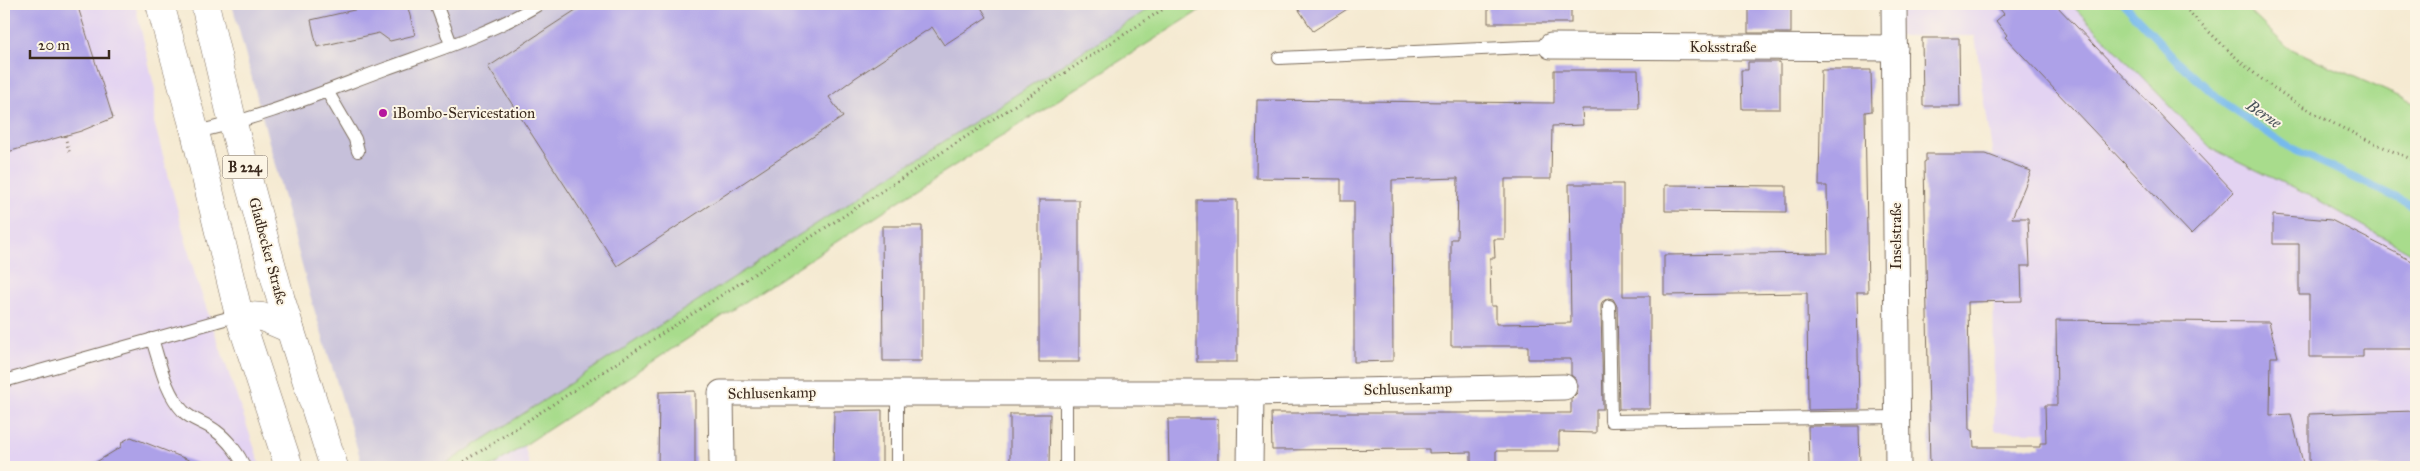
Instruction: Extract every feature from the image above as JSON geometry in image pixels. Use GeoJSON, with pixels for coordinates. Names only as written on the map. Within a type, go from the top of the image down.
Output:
{"type":"FeatureCollection","features":[{"type":"Feature","properties":{"kind":"main road","name":"B 224"},"geometry":{"type":"LineString","coordinates":[[160,4],[195,132],[239,315],[289,467]]}},
{"type":"Feature","properties":{"kind":"main road","name":"Gladbecker Straße"},"geometry":{"type":"LineString","coordinates":[[205,4],[233,124],[290,329],[334,467]]}},
{"type":"Feature","properties":{"kind":"main road"},"geometry":{"type":"LineString","coordinates":[[239,315],[262,317],[290,329]]}},
{"type":"Feature","properties":{"kind":"street","name":"Inselstraße"},"geometry":{"type":"LineString","coordinates":[[1894,4],[1898,467]]}},
{"type":"Feature","properties":{"kind":"street","name":"Koksstraße"},"geometry":{"type":"LineString","coordinates":[[1551,46],[1895,48]]}},
{"type":"Feature","properties":{"kind":"street","name":"Schlusenkamp"},"geometry":{"type":"LineString","coordinates":[[722,467],[721,393],[1251,393],[1564,387]]}},
{"type":"Feature","properties":{"kind":"street"},"geometry":{"type":"LineString","coordinates":[[1250,467],[1251,393]]}},
{"type":"Feature","properties":{"kind":"lane"},"geometry":{"type":"LineString","coordinates":[[436,4],[451,44]]}},
{"type":"Feature","properties":{"kind":"lane"},"geometry":{"type":"LineString","coordinates":[[195,132],[233,124],[326,91],[451,44],[539,4]]}},
{"type":"Feature","properties":{"kind":"lane"},"geometry":{"type":"LineString","coordinates":[[1279,58],[1551,46]]}},
{"type":"Feature","properties":{"kind":"lane"},"geometry":{"type":"LineString","coordinates":[[326,91],[355,139],[358,151]]}},
{"type":"Feature","properties":{"kind":"lane"},"geometry":{"type":"LineString","coordinates":[[1609,306],[1611,421],[1898,417]]}},
{"type":"Feature","properties":{"kind":"lane"},"geometry":{"type":"LineString","coordinates":[[4,381],[239,315]]}},
{"type":"Feature","properties":{"kind":"lane"},"geometry":{"type":"LineString","coordinates":[[152,339],[166,381],[177,403],[184,412],[216,430],[241,459],[244,467]]}},
{"type":"Feature","properties":{"kind":"lane"},"geometry":{"type":"LineString","coordinates":[[1066,392],[1066,467]]}},
{"type":"Feature","properties":{"kind":"lane"},"geometry":{"type":"LineString","coordinates":[[897,393],[897,467]]}},
{"type":"Feature","properties":{"kind":"path"},"geometry":{"type":"LineString","coordinates":[[456,467],[1172,4]]}},
{"type":"Feature","properties":{"kind":"path"},"geometry":{"type":"LineString","coordinates":[[2181,4],[2235,58],[2274,88],[2342,126],[2416,161]]}},
{"type":"Feature","properties":{"kind":"path"},"geometry":{"type":"LineString","coordinates":[[65,136],[70,155]]}},
{"type":"Feature","properties":{"kind":"shaded area"},"geometry":{"type":"Polygon","coordinates":[[[4,4],[135,4],[155,90],[154,122],[195,275],[261,467],[4,467],[4,4]]]}},
{"type":"Feature","properties":{"kind":"shaded area"},"geometry":{"type":"Polygon","coordinates":[[[232,4],[1156,4],[441,467],[363,467],[311,299],[232,4]]]}},
{"type":"Feature","properties":{"kind":"shaded area"},"geometry":{"type":"Polygon","coordinates":[[[1897,4],[2071,4],[2211,148],[2320,201],[2416,256],[2416,467],[2075,467],[2075,433],[1994,431],[1993,158],[1975,36],[1898,36],[1897,4]]]}},
{"type":"Feature","properties":{"kind":"shaded area"},"geometry":{"type":"Polygon","coordinates":[[[524,445],[530,467],[491,467],[524,445]]]}},
{"type":"Feature","properties":{"kind":"green space"},"geometry":{"type":"Polygon","coordinates":[[[1156,4],[1210,4],[922,186],[491,467],[441,467],[1156,4]]]}},
{"type":"Feature","properties":{"kind":"green space"},"geometry":{"type":"Polygon","coordinates":[[[2071,4],[2242,4],[2287,47],[2416,104],[2416,256],[2320,201],[2211,148],[2071,4]]]}},
{"type":"Feature","properties":{"kind":"building"},"geometry":{"type":"Polygon","coordinates":[[[4,4],[77,4],[113,118],[81,131],[4,153],[4,4]]]}},
{"type":"Feature","properties":{"kind":"building"},"geometry":{"type":"Polygon","coordinates":[[[380,4],[407,4],[415,35],[390,41],[379,33],[317,47],[311,20],[380,4]]]}},
{"type":"Feature","properties":{"kind":"building"},"geometry":{"type":"Polygon","coordinates":[[[585,4],[979,4],[987,17],[944,45],[932,27],[855,78],[829,97],[843,117],[617,266],[488,67],[585,4]]]}},
{"type":"Feature","properties":{"kind":"building"},"geometry":{"type":"Polygon","coordinates":[[[1295,4],[1355,4],[1313,31],[1295,4]]]}},
{"type":"Feature","properties":{"kind":"building"},"geometry":{"type":"Polygon","coordinates":[[[1488,4],[1571,4],[1571,23],[1488,23],[1488,4]]]}},
{"type":"Feature","properties":{"kind":"building"},"geometry":{"type":"Polygon","coordinates":[[[1748,4],[1791,4],[1791,33],[1748,33],[1748,4]]]}},
{"type":"Feature","properties":{"kind":"building"},"geometry":{"type":"Polygon","coordinates":[[[1996,4],[2055,4],[2234,192],[2191,234],[2005,37],[2007,35],[1996,21],[2004,14],[1996,4]]]}},
{"type":"Feature","properties":{"kind":"building"},"geometry":{"type":"Polygon","coordinates":[[[1922,38],[1959,38],[1960,106],[1923,106],[1922,38]]]}},
{"type":"Feature","properties":{"kind":"building"},"geometry":{"type":"Polygon","coordinates":[[[1748,62],[1780,62],[1780,109],[1742,109],[1741,70],[1748,70],[1748,62]]]}},
{"type":"Feature","properties":{"kind":"building"},"geometry":{"type":"Polygon","coordinates":[[[1554,70],[1638,70],[1639,109],[1582,109],[1583,125],[1552,126],[1551,179],[1505,179],[1505,239],[1494,239],[1495,258],[1490,258],[1491,306],[1496,306],[1496,324],[1571,323],[1569,184],[1623,184],[1623,296],[1650,296],[1650,409],[1619,409],[1617,306],[1613,299],[1608,298],[1602,302],[1601,306],[1603,409],[1596,409],[1596,433],[1559,432],[1559,451],[1496,451],[1496,467],[1471,467],[1471,452],[1429,453],[1429,449],[1272,450],[1271,413],[1571,413],[1571,399],[1577,393],[1578,386],[1576,379],[1571,375],[1571,359],[1528,359],[1528,346],[1451,346],[1451,239],[1457,239],[1458,178],[1392,180],[1393,361],[1354,362],[1354,201],[1341,201],[1341,179],[1256,178],[1257,100],[1554,103],[1554,70]]]}},
{"type":"Feature","properties":{"kind":"building"},"geometry":{"type":"Polygon","coordinates":[[[1821,70],[1871,70],[1872,111],[1865,112],[1868,292],[1857,292],[1859,409],[1808,410],[1807,293],[1664,295],[1664,255],[1828,253],[1827,186],[1819,186],[1821,70]]]}},
{"type":"Feature","properties":{"kind":"building"},"geometry":{"type":"Polygon","coordinates":[[[1926,154],[1986,154],[2031,171],[2012,218],[2028,218],[2030,266],[2021,266],[2022,301],[1968,302],[1970,430],[1973,430],[1974,447],[2040,447],[2040,443],[2046,443],[2045,405],[2057,405],[2056,320],[2269,322],[2278,357],[2271,357],[2270,415],[2291,414],[2304,467],[1930,467],[1924,162],[1926,161],[1926,154]]]}},
{"type":"Feature","properties":{"kind":"building"},"geometry":{"type":"Polygon","coordinates":[[[1665,185],[1786,186],[1786,212],[1665,211],[1665,185]]]}},
{"type":"Feature","properties":{"kind":"building"},"geometry":{"type":"Polygon","coordinates":[[[1039,200],[1079,200],[1079,362],[1039,362],[1039,200]]]}},
{"type":"Feature","properties":{"kind":"building"},"geometry":{"type":"Polygon","coordinates":[[[1197,200],[1237,200],[1237,362],[1197,362],[1197,200]]]}},
{"type":"Feature","properties":{"kind":"building"},"geometry":{"type":"Polygon","coordinates":[[[2273,215],[2331,220],[2416,263],[2416,349],[2363,349],[2363,357],[2309,357],[2309,295],[2299,295],[2299,244],[2273,244],[2273,215]]]}},
{"type":"Feature","properties":{"kind":"building"},"geometry":{"type":"Polygon","coordinates":[[[882,226],[922,226],[922,361],[883,361],[882,226]]]}},
{"type":"Feature","properties":{"kind":"building"},"geometry":{"type":"Polygon","coordinates":[[[695,391],[695,467],[658,467],[659,392],[695,391]]]}},
{"type":"Feature","properties":{"kind":"building"},"geometry":{"type":"Polygon","coordinates":[[[882,410],[882,467],[833,467],[834,411],[882,410]]]}},
{"type":"Feature","properties":{"kind":"building"},"geometry":{"type":"Polygon","coordinates":[[[2416,411],[2416,467],[2309,467],[2309,414],[2416,411]]]}},
{"type":"Feature","properties":{"kind":"building"},"geometry":{"type":"Polygon","coordinates":[[[1010,414],[1050,414],[1049,467],[1010,467],[1010,414]]]}},
{"type":"Feature","properties":{"kind":"building"},"geometry":{"type":"Polygon","coordinates":[[[1168,419],[1218,419],[1218,467],[1169,467],[1168,419]]]}},
{"type":"Feature","properties":{"kind":"building"},"geometry":{"type":"Polygon","coordinates":[[[1808,426],[1859,426],[1860,467],[1809,467],[1808,426]]]}},
{"type":"Feature","properties":{"kind":"building"},"geometry":{"type":"Polygon","coordinates":[[[131,437],[204,467],[88,467],[121,447],[122,442],[131,437]]]}},
{"type":"Feature","properties":{"kind":"waterway","name":"Berne"},"geometry":{"type":"LineString","coordinates":[[2124,4],[2179,63],[2225,104],[2287,146],[2416,207]]}},
{"type":"Feature","properties":{"kind":"place","name":"iBombo-Servicestation"},"geometry":{"type":"Point","coordinates":[383,113]}}]}
